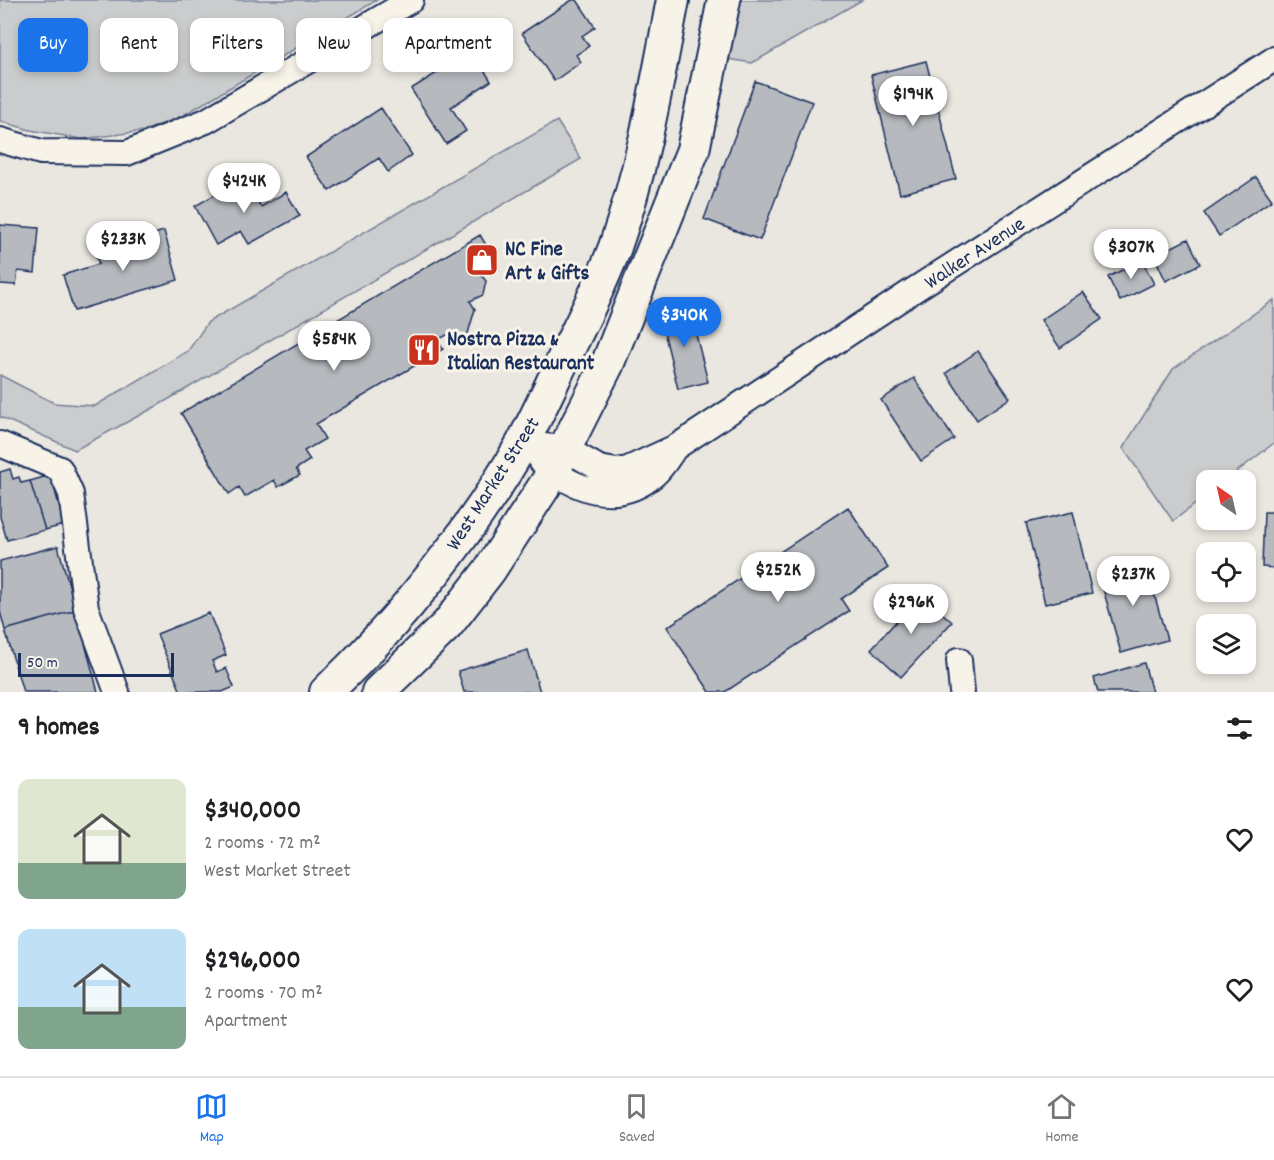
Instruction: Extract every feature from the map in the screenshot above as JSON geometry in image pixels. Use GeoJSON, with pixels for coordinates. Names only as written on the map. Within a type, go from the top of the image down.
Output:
{"type":"FeatureCollection","features":[{"type":"Feature","properties":{"kind":"main road","name":"West Market Street"},"geometry":{"type":"LineString","coordinates":[[326,692],[360,659],[400,614],[477,514],[522,444],[589,308],[615,247],[643,153],[673,0]]}},
{"type":"Feature","properties":{"kind":"main road","name":"West Market Street"},"geometry":{"type":"LineString","coordinates":[[383,687],[447,625],[489,571],[558,460],[607,365],[693,150],[724,0]]}},
{"type":"Feature","properties":{"kind":"street"},"geometry":{"type":"LineString","coordinates":[[0,140],[41,152],[127,153],[206,121],[411,0]]}},
{"type":"Feature","properties":{"kind":"street","name":"Walker Avenue"},"geometry":{"type":"LineString","coordinates":[[522,444],[558,460],[583,489],[618,494],[639,485],[655,474],[676,447],[917,288],[1274,59]]}},
{"type":"Feature","properties":{"kind":"street"},"geometry":{"type":"LineString","coordinates":[[0,444],[60,469],[71,494],[86,608],[117,692]]}},
{"type":"Feature","properties":{"kind":"street"},"geometry":{"type":"LineString","coordinates":[[360,659],[383,687]]}},
{"type":"Feature","properties":{"kind":"street"},"geometry":{"type":"LineString","coordinates":[[959,660],[962,692]]}},
{"type":"Feature","properties":{"kind":"shaded area"},"geometry":{"type":"Polygon","coordinates":[[[0,0],[377,0],[347,18],[296,18],[296,48],[284,55],[284,18],[190,18],[190,72],[256,72],[182,116],[144,131],[82,139],[30,130],[0,121],[0,0]]]}},
{"type":"Feature","properties":{"kind":"shaded area"},"geometry":{"type":"Polygon","coordinates":[[[739,0],[862,0],[752,63],[727,59],[739,0]]]}},
{"type":"Feature","properties":{"kind":"shaded area"},"geometry":{"type":"Polygon","coordinates":[[[557,121],[581,159],[157,406],[75,450],[0,417],[0,375],[54,403],[95,406],[188,351],[208,322],[557,121]]]}},
{"type":"Feature","properties":{"kind":"shaded area"},"geometry":{"type":"Polygon","coordinates":[[[1274,300],[1274,443],[1239,470],[1196,470],[1196,504],[1173,521],[1123,448],[1173,369],[1274,300]]]}},
{"type":"Feature","properties":{"kind":"building"},"geometry":{"type":"Polygon","coordinates":[[[572,0],[577,0],[595,27],[582,36],[589,46],[576,55],[581,62],[554,81],[522,33],[572,0]]]}},
{"type":"Feature","properties":{"kind":"building"},"geometry":{"type":"Polygon","coordinates":[[[926,61],[956,179],[900,194],[871,75],[926,61]]]}},
{"type":"Feature","properties":{"kind":"building"},"geometry":{"type":"Polygon","coordinates":[[[438,72],[485,72],[491,81],[451,107],[466,131],[446,144],[411,89],[438,72]]]}},
{"type":"Feature","properties":{"kind":"building"},"geometry":{"type":"Polygon","coordinates":[[[755,81],[812,102],[760,240],[704,219],[755,81]]]}},
{"type":"Feature","properties":{"kind":"building"},"geometry":{"type":"Polygon","coordinates":[[[381,108],[412,155],[388,172],[379,158],[329,191],[306,157],[381,108]]]}},
{"type":"Feature","properties":{"kind":"building"},"geometry":{"type":"Polygon","coordinates":[[[1256,177],[1272,200],[1219,236],[1204,213],[1256,177]]]}},
{"type":"Feature","properties":{"kind":"building"},"geometry":{"type":"Polygon","coordinates":[[[244,178],[261,207],[286,192],[300,216],[249,244],[241,231],[216,245],[195,206],[244,178]]]}},
{"type":"Feature","properties":{"kind":"building"},"geometry":{"type":"Polygon","coordinates":[[[0,225],[39,228],[35,273],[18,271],[16,285],[0,284],[0,225]]]}},
{"type":"Feature","properties":{"kind":"building"},"geometry":{"type":"Polygon","coordinates":[[[164,231],[178,280],[74,311],[63,275],[99,264],[95,252],[164,231]]]}},
{"type":"Feature","properties":{"kind":"building"},"geometry":{"type":"Polygon","coordinates":[[[480,235],[498,265],[481,275],[486,281],[483,295],[470,301],[475,309],[467,337],[451,333],[437,340],[443,349],[316,424],[325,439],[304,451],[310,460],[296,469],[300,475],[278,487],[274,480],[245,497],[239,487],[229,494],[181,413],[480,235]]]}},
{"type":"Feature","properties":{"kind":"building"},"geometry":{"type":"Polygon","coordinates":[[[1188,239],[1200,264],[1166,281],[1154,256],[1188,239]]]}},
{"type":"Feature","properties":{"kind":"building"},"geometry":{"type":"Polygon","coordinates":[[[1142,260],[1154,284],[1120,301],[1108,277],[1142,260]]]}},
{"type":"Feature","properties":{"kind":"building"},"geometry":{"type":"Polygon","coordinates":[[[1083,292],[1102,319],[1060,348],[1041,320],[1083,292]]]}},
{"type":"Feature","properties":{"kind":"building"},"geometry":{"type":"Polygon","coordinates":[[[689,307],[708,382],[678,389],[660,315],[689,307]]]}},
{"type":"Feature","properties":{"kind":"building"},"geometry":{"type":"Polygon","coordinates":[[[978,351],[1010,398],[977,420],[946,373],[978,351]]]}},
{"type":"Feature","properties":{"kind":"building"},"geometry":{"type":"Polygon","coordinates":[[[914,378],[954,439],[921,461],[881,400],[914,378]]]}},
{"type":"Feature","properties":{"kind":"building"},"geometry":{"type":"Polygon","coordinates":[[[10,469],[13,479],[19,477],[21,483],[30,481],[45,530],[7,540],[0,517],[0,472],[10,469]]]}},
{"type":"Feature","properties":{"kind":"building"},"geometry":{"type":"Polygon","coordinates":[[[51,475],[64,525],[45,530],[30,481],[51,475]]]}},
{"type":"Feature","properties":{"kind":"building"},"geometry":{"type":"Polygon","coordinates":[[[848,507],[888,568],[841,599],[849,611],[725,692],[710,692],[667,627],[848,507]]]}},
{"type":"Feature","properties":{"kind":"building"},"geometry":{"type":"Polygon","coordinates":[[[1073,512],[1092,593],[1045,604],[1026,523],[1073,512]]]}},
{"type":"Feature","properties":{"kind":"building"},"geometry":{"type":"Polygon","coordinates":[[[1264,512],[1274,512],[1274,568],[1262,567],[1264,512]]]}},
{"type":"Feature","properties":{"kind":"building"},"geometry":{"type":"Polygon","coordinates":[[[58,546],[76,610],[5,630],[0,611],[0,561],[58,546]]]}},
{"type":"Feature","properties":{"kind":"building"},"geometry":{"type":"Polygon","coordinates":[[[1145,561],[1167,640],[1121,653],[1099,574],[1145,561]]]}},
{"type":"Feature","properties":{"kind":"building"},"geometry":{"type":"Polygon","coordinates":[[[921,594],[952,622],[901,677],[871,649],[921,594]]]}},
{"type":"Feature","properties":{"kind":"building"},"geometry":{"type":"Polygon","coordinates":[[[76,610],[98,692],[23,692],[5,630],[76,610]]]}},
{"type":"Feature","properties":{"kind":"building"},"geometry":{"type":"Polygon","coordinates":[[[209,613],[226,655],[212,661],[217,672],[226,668],[234,687],[222,692],[181,692],[157,634],[209,613]]]}},
{"type":"Feature","properties":{"kind":"building"},"geometry":{"type":"Polygon","coordinates":[[[528,650],[540,692],[464,692],[458,671],[528,650]]]}},
{"type":"Feature","properties":{"kind":"building"},"geometry":{"type":"Polygon","coordinates":[[[1144,663],[1152,692],[1098,692],[1094,678],[1144,663]]]}},
{"type":"Feature","properties":{"kind":"place","name":"NC Fine Art & Gifts"},"geometry":{"type":"Point","coordinates":[482,260]}},
{"type":"Feature","properties":{"kind":"place","name":"Nostra Pizza & Italian Restaurant"},"geometry":{"type":"Point","coordinates":[424,350]}}]}
